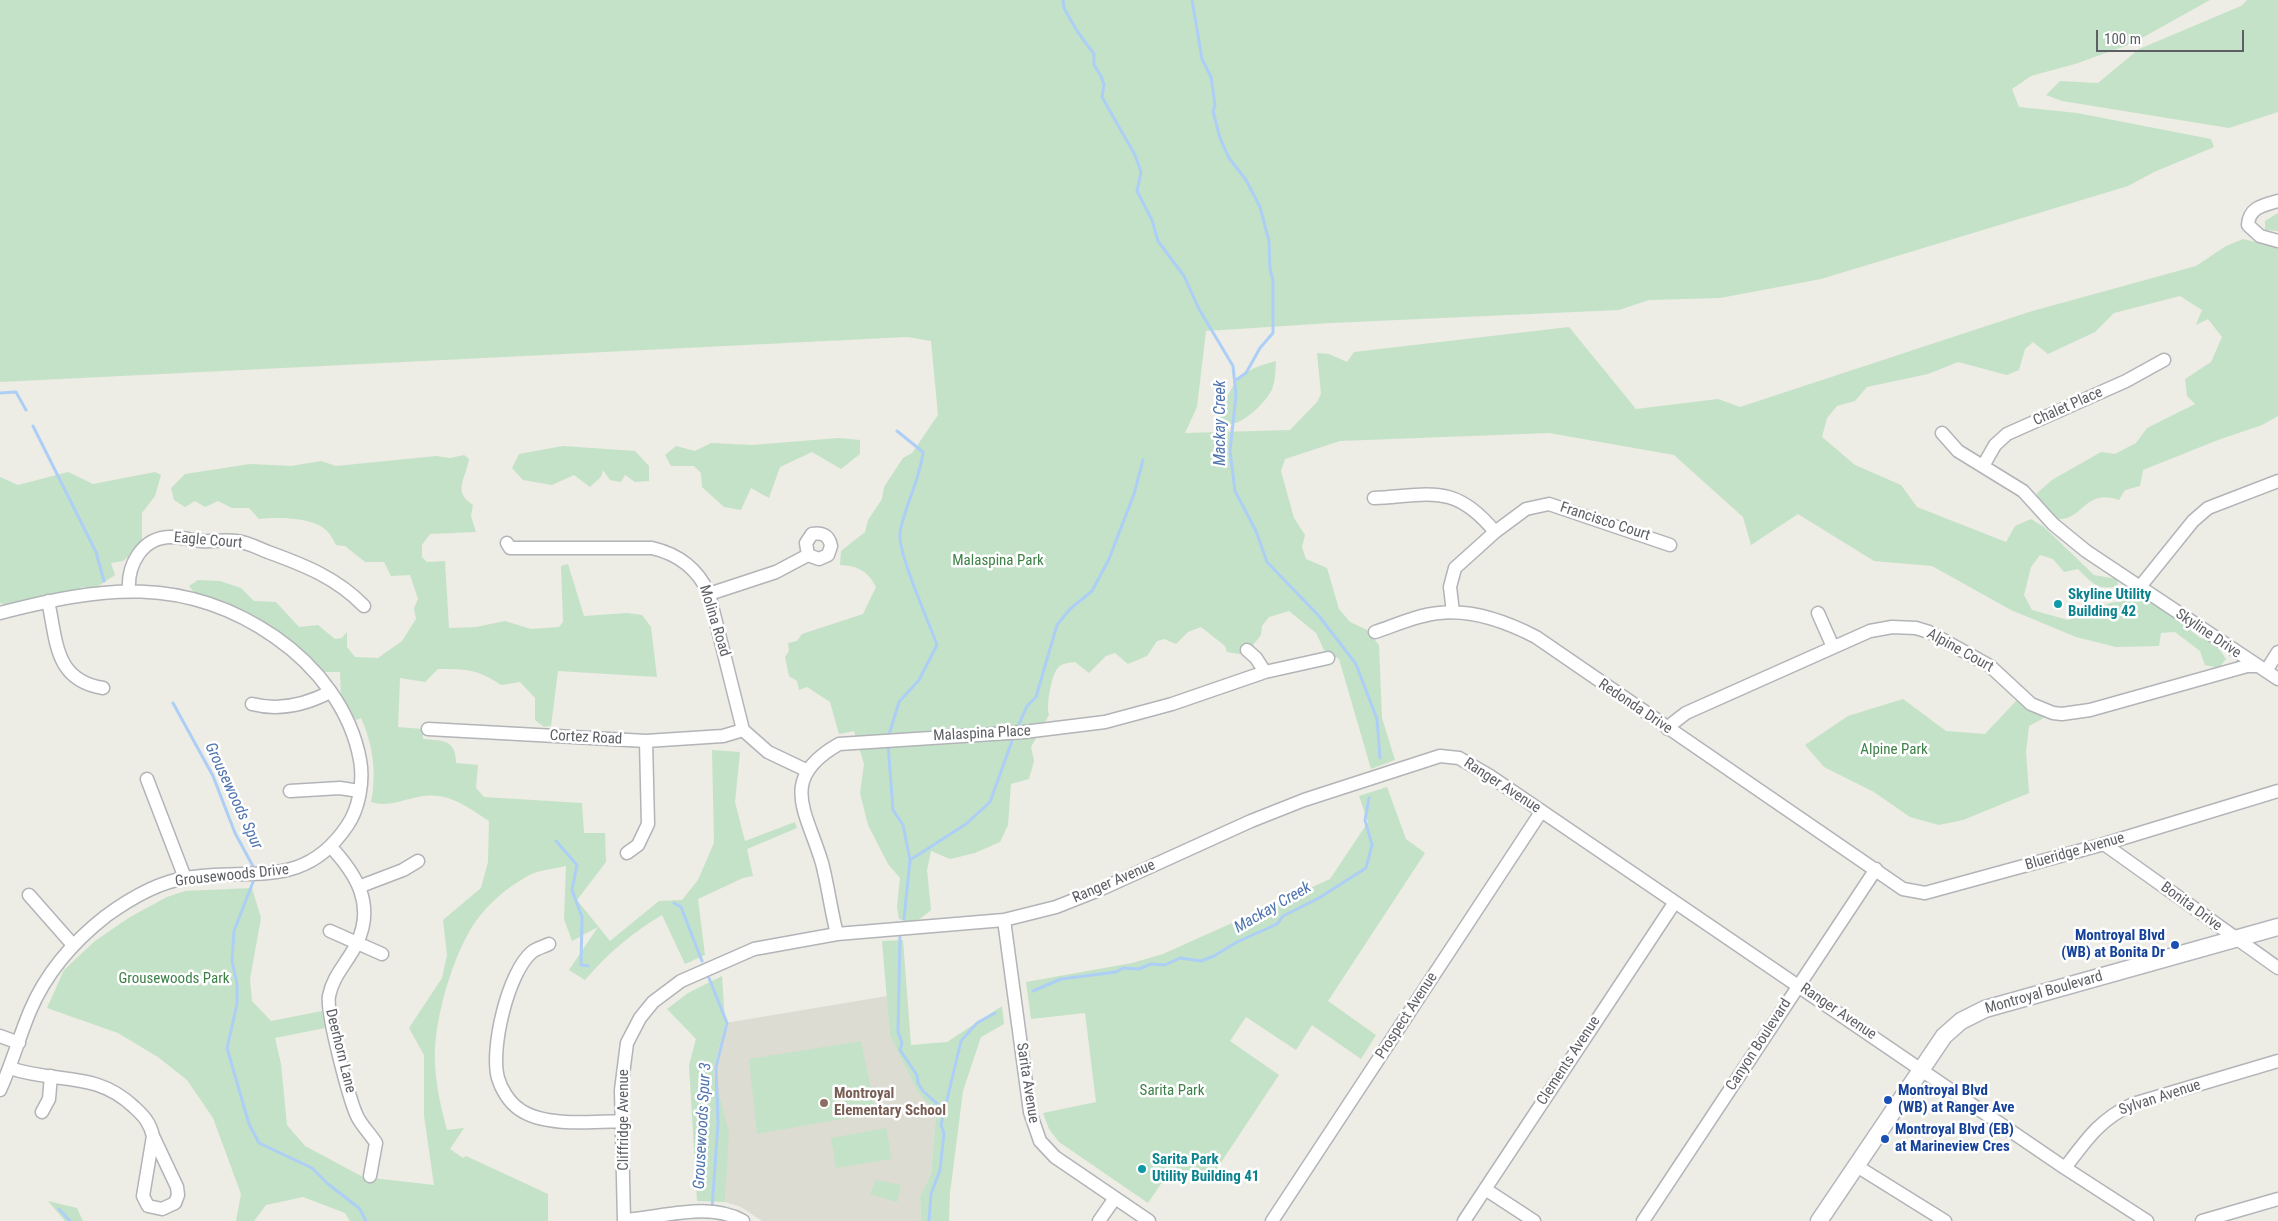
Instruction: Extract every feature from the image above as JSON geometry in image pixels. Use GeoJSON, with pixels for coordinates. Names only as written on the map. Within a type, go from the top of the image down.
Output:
{"type":"FeatureCollection","features":[{"type":"Feature","properties":{"kind":"street"},"geometry":{"type":"LineString","coordinates":[[2278,200],[2252,211],[2248,225],[2260,236],[2278,241]]}},
{"type":"Feature","properties":{"kind":"street","name":"Chalet Place"},"geometry":{"type":"LineString","coordinates":[[1983,466],[1995,445],[2007,434],[2126,381],[2164,360]]}},
{"type":"Feature","properties":{"kind":"street"},"geometry":{"type":"LineString","coordinates":[[1942,433],[1952,446],[2023,491],[2063,533],[2139,588],[2193,521],[2208,508],[2278,481]]}},
{"type":"Feature","properties":{"kind":"street"},"geometry":{"type":"LineString","coordinates":[[1374,498],[1443,494],[1468,504],[1480,514],[1495,532]]}},
{"type":"Feature","properties":{"kind":"street","name":"Francisco Court"},"geometry":{"type":"LineString","coordinates":[[1453,612],[1450,587],[1455,568],[1495,532],[1526,509],[1549,504],[1670,545]]}},
{"type":"Feature","properties":{"kind":"street","name":"Eagle Court"},"geometry":{"type":"LineString","coordinates":[[130,591],[129,582],[134,561],[149,543],[170,537],[205,542],[227,540],[249,544],[324,574],[354,595],[364,606]]}},
{"type":"Feature","properties":{"kind":"street","name":"Molina Road"},"geometry":{"type":"LineString","coordinates":[[508,543],[510,548],[642,547],[664,551],[696,572],[709,594],[743,730]]}},
{"type":"Feature","properties":{"kind":"street"},"geometry":{"type":"LineString","coordinates":[[709,594],[776,572],[808,555]]}},
{"type":"Feature","properties":{"kind":"street","name":"Skyline Drive"},"geometry":{"type":"LineString","coordinates":[[2139,588],[2278,679]]}},
{"type":"Feature","properties":{"kind":"street","name":"Grousewoods Drive"},"geometry":{"type":"LineString","coordinates":[[0,613],[48,601],[100,592],[130,591],[189,598],[227,612],[276,638],[300,657],[330,692],[348,718],[357,742],[361,768],[359,791],[350,822],[331,847],[317,858],[296,869],[274,873],[185,878],[165,884],[115,911],[73,945],[41,987],[29,1012],[10,1068],[0,1090]]}},
{"type":"Feature","properties":{"kind":"street"},"geometry":{"type":"LineString","coordinates":[[48,601],[58,648],[66,668],[80,682],[103,688]]}},
{"type":"Feature","properties":{"kind":"street","name":"Redonda Drive"},"geometry":{"type":"LineString","coordinates":[[1375,632],[1421,616],[1453,612],[1497,620],[1536,637],[1668,729],[1876,869]]}},
{"type":"Feature","properties":{"kind":"street"},"geometry":{"type":"LineString","coordinates":[[1818,613],[1833,647]]}},
{"type":"Feature","properties":{"kind":"street","name":"Alpine Court"},"geometry":{"type":"LineString","coordinates":[[1668,729],[1686,713],[1870,631],[1886,628],[1903,627],[1929,632],[1990,666],[2031,704],[2053,713],[2062,714],[2090,710],[2247,666],[2261,668]]}},
{"type":"Feature","properties":{"kind":"street"},"geometry":{"type":"LineString","coordinates":[[1247,650],[1256,658],[1265,672]]}},
{"type":"Feature","properties":{"kind":"street"},"geometry":{"type":"LineString","coordinates":[[2261,668],[2278,652]]}},
{"type":"Feature","properties":{"kind":"street","name":"Malaspina Place"},"geometry":{"type":"LineString","coordinates":[[837,934],[822,865],[801,804],[800,793],[808,771],[825,752],[839,744],[1032,731],[1105,722],[1172,704],[1265,672],[1328,658]]}},
{"type":"Feature","properties":{"kind":"street"},"geometry":{"type":"LineString","coordinates":[[252,704],[269,709],[288,707],[330,692]]}},
{"type":"Feature","properties":{"kind":"street","name":"Cortez Road"},"geometry":{"type":"LineString","coordinates":[[428,729],[646,741],[723,736],[743,730]]}},
{"type":"Feature","properties":{"kind":"street"},"geometry":{"type":"LineString","coordinates":[[743,730],[768,752],[808,771]]}},
{"type":"Feature","properties":{"kind":"street"},"geometry":{"type":"LineString","coordinates":[[627,853],[638,845],[648,824],[646,741]]}},
{"type":"Feature","properties":{"kind":"street","name":"Ranger Avenue"},"geometry":{"type":"LineString","coordinates":[[681,981],[754,950],[837,934],[1004,920],[1028,915],[1073,900],[1251,821],[1304,800],[1432,758],[1450,757],[1468,762],[1799,985],[2065,1168],[2147,1221]]}},
{"type":"Feature","properties":{"kind":"street"},"geometry":{"type":"LineString","coordinates":[[147,779],[185,878]]}},
{"type":"Feature","properties":{"kind":"street"},"geometry":{"type":"LineString","coordinates":[[290,791],[340,788],[359,791]]}},
{"type":"Feature","properties":{"kind":"street","name":"Blueridge Avenue"},"geometry":{"type":"LineString","coordinates":[[1876,869],[1903,889],[1925,893],[2104,844],[2278,792]]}},
{"type":"Feature","properties":{"kind":"street","name":"Prospect Avenue"},"geometry":{"type":"LineString","coordinates":[[1272,1221],[1541,812]]}},
{"type":"Feature","properties":{"kind":"street","name":"Bonita Drive"},"geometry":{"type":"LineString","coordinates":[[2104,844],[2278,968]]}},
{"type":"Feature","properties":{"kind":"street"},"geometry":{"type":"LineString","coordinates":[[331,847],[361,886],[418,861]]}},
{"type":"Feature","properties":{"kind":"street","name":"Canyon Boulevard"},"geometry":{"type":"LineString","coordinates":[[1643,1221],[1876,869]]}},
{"type":"Feature","properties":{"kind":"street","name":"Deerhorn Lane"},"geometry":{"type":"LineString","coordinates":[[361,886],[364,917],[357,944],[331,985],[328,999],[329,1016],[358,1117],[376,1143],[370,1176]]}},
{"type":"Feature","properties":{"kind":"street"},"geometry":{"type":"LineString","coordinates":[[29,895],[73,945]]}},
{"type":"Feature","properties":{"kind":"street","name":"Clements Avenue"},"geometry":{"type":"LineString","coordinates":[[1464,1221],[1675,902]]}},
{"type":"Feature","properties":{"kind":"street","name":"Sarita Avenue"},"geometry":{"type":"LineString","coordinates":[[1004,920],[1030,1112],[1035,1132],[1040,1141],[1055,1157],[1149,1221]]}},
{"type":"Feature","properties":{"kind":"street","name":"Montroyal Boulevard"},"geometry":{"type":"LineString","coordinates":[[1819,1221],[1921,1068],[1944,1036],[1961,1021],[1978,1012],[2278,927]]}},
{"type":"Feature","properties":{"kind":"street"},"geometry":{"type":"LineString","coordinates":[[330,931],[382,954]]}},
{"type":"Feature","properties":{"kind":"street"},"geometry":{"type":"LineString","coordinates":[[549,944],[531,953],[518,973],[511,989],[497,1046],[498,1078],[512,1103],[533,1117],[551,1121],[623,1121]]}},
{"type":"Feature","properties":{"kind":"street","name":"Cliffridge Avenue"},"geometry":{"type":"LineString","coordinates":[[624,1220],[622,1068],[628,1043],[640,1018],[653,1002],[681,981]]}},
{"type":"Feature","properties":{"kind":"street"},"geometry":{"type":"LineString","coordinates":[[0,1036],[19,1043]]}},
{"type":"Feature","properties":{"kind":"street","name":"Sylvan Avenue"},"geometry":{"type":"LineString","coordinates":[[2065,1168],[2092,1131],[2114,1112],[2133,1104],[2278,1061]]}},
{"type":"Feature","properties":{"kind":"street"},"geometry":{"type":"LineString","coordinates":[[10,1068],[52,1076],[75,1078],[100,1084],[126,1100],[147,1120],[178,1195],[175,1203],[162,1209],[148,1206],[143,1196],[153,1136]]}},
{"type":"Feature","properties":{"kind":"street"},"geometry":{"type":"LineString","coordinates":[[42,1112],[49,1099],[52,1076]]}},
{"type":"Feature","properties":{"kind":"street"},"geometry":{"type":"LineString","coordinates":[[1855,1165],[1945,1221]]}},
{"type":"Feature","properties":{"kind":"street"},"geometry":{"type":"LineString","coordinates":[[1485,1189],[1534,1221]]}},
{"type":"Feature","properties":{"kind":"street"},"geometry":{"type":"LineString","coordinates":[[1099,1221],[1115,1198]]}},
{"type":"Feature","properties":{"kind":"street"},"geometry":{"type":"LineString","coordinates":[[2202,1221],[2278,1199]]}},
{"type":"Feature","properties":{"kind":"street"},"geometry":{"type":"LineString","coordinates":[[624,1220],[694,1212],[726,1214],[743,1221]]}},
{"type":"Feature","properties":{"kind":"shaded area","name":"Montroyal Elementary School"},"geometry":{"type":"Polygon","coordinates":[[[887,996],[890,1036],[918,1093],[936,1113],[931,1174],[920,1196],[921,1221],[762,1221],[741,1207],[725,1202],[726,1172],[713,1071],[725,1023],[887,996]]]}},
{"type":"Feature","properties":{"kind":"green space","name":"Malaspina Park"},"geometry":{"type":"Polygon","coordinates":[[[0,0],[2210,0],[2131,44],[2075,64],[2031,76],[2012,89],[2019,107],[2077,113],[2211,139],[2214,147],[2154,172],[2128,186],[1821,279],[1720,298],[1649,300],[1619,310],[1331,323],[1206,331],[1197,407],[1185,433],[1290,430],[1317,402],[1321,394],[1317,353],[1329,354],[1347,362],[1354,352],[1569,327],[1636,409],[1718,399],[1740,407],[2029,312],[2196,266],[2226,246],[2243,239],[2278,247],[2278,416],[2262,425],[2218,440],[2143,470],[2140,486],[2125,490],[2119,500],[2108,497],[2099,498],[2091,501],[2074,515],[2056,519],[2039,515],[2037,493],[2052,480],[2101,452],[2115,454],[2136,443],[2147,428],[2195,404],[2187,396],[2185,379],[2211,362],[2222,337],[2208,319],[2196,325],[2202,310],[2180,296],[2114,313],[2095,332],[2048,354],[2033,342],[2025,349],[2019,370],[2007,375],[1958,362],[1928,374],[1867,387],[1855,401],[1837,406],[1827,418],[1822,437],[1855,465],[1901,485],[1917,507],[2006,542],[2015,526],[2031,519],[2044,527],[2094,575],[2117,579],[2118,586],[2100,587],[2078,569],[2064,572],[2053,559],[2040,555],[2031,567],[2024,595],[2032,610],[2068,620],[2110,603],[2142,598],[2160,606],[2200,638],[2215,643],[2226,659],[2219,668],[2205,665],[2200,651],[2175,632],[2161,633],[2159,646],[2116,647],[2076,637],[2011,610],[1932,566],[1874,561],[1798,514],[1751,545],[1743,517],[1674,455],[1549,433],[1340,441],[1285,459],[1281,471],[1294,518],[1305,535],[1302,547],[1306,559],[1327,568],[1339,609],[1350,622],[1367,630],[1379,645],[1382,718],[1395,760],[1371,769],[1339,659],[1324,650],[1316,633],[1289,611],[1269,617],[1262,626],[1261,635],[1245,655],[1227,652],[1225,646],[1201,627],[1188,632],[1176,644],[1164,639],[1157,641],[1147,656],[1128,664],[1115,653],[1106,656],[1089,673],[1075,662],[1065,664],[1059,667],[1055,673],[1049,699],[1049,715],[1031,747],[1034,761],[1029,779],[1011,784],[1008,825],[1000,842],[975,853],[950,859],[931,851],[927,870],[931,910],[916,920],[904,921],[899,919],[897,907],[900,878],[888,864],[868,825],[860,793],[864,764],[854,731],[839,734],[830,702],[807,687],[799,690],[797,681],[789,676],[785,657],[789,651],[788,643],[797,641],[802,634],[863,614],[876,587],[870,577],[862,570],[840,565],[841,551],[865,532],[868,520],[882,499],[884,487],[903,458],[912,453],[938,415],[931,341],[907,337],[0,382],[0,0]]]}},
{"type":"Feature","properties":{"kind":"green space"},"geometry":{"type":"Polygon","coordinates":[[[2247,0],[2278,0],[2278,112],[2229,128],[2062,101],[2046,95],[2060,81],[2098,83],[2139,49],[2241,6],[2247,0]]]}},
{"type":"Feature","properties":{"kind":"green space"},"geometry":{"type":"Polygon","coordinates":[[[2278,213],[2278,231],[2265,230],[2265,221],[2278,213]]]}},
{"type":"Feature","properties":{"kind":"green space"},"geometry":{"type":"Polygon","coordinates":[[[1276,361],[1272,389],[1259,407],[1234,424],[1226,424],[1219,420],[1214,410],[1222,404],[1238,380],[1251,370],[1276,361]]]}},
{"type":"Feature","properties":{"kind":"green space"},"geometry":{"type":"Polygon","coordinates":[[[838,438],[860,440],[860,454],[841,469],[812,452],[780,467],[769,498],[751,488],[741,510],[724,507],[702,487],[701,473],[694,466],[671,466],[665,455],[676,446],[695,451],[711,443],[752,445],[838,438]]]}},
{"type":"Feature","properties":{"kind":"green space"},"geometry":{"type":"Polygon","coordinates":[[[563,446],[635,451],[649,466],[649,481],[635,482],[625,475],[621,482],[610,480],[603,470],[601,477],[590,487],[574,475],[552,485],[523,480],[512,468],[519,454],[563,446]]]}},
{"type":"Feature","properties":{"kind":"green space","name":"Grousewoods Park"},"geometry":{"type":"Polygon","coordinates":[[[464,455],[469,459],[462,490],[463,495],[473,505],[471,516],[476,532],[430,534],[422,545],[422,557],[427,562],[445,561],[449,628],[476,627],[505,621],[531,629],[559,627],[563,622],[561,566],[568,564],[584,616],[627,613],[642,615],[651,627],[657,677],[558,671],[551,726],[544,727],[535,720],[535,698],[520,682],[501,685],[471,671],[438,669],[425,682],[400,678],[398,727],[423,729],[423,739],[442,741],[451,745],[454,749],[456,763],[478,765],[476,788],[484,797],[582,803],[584,833],[605,833],[606,862],[577,900],[610,941],[659,901],[682,900],[698,880],[714,843],[712,750],[740,752],[735,802],[745,841],[795,822],[797,828],[747,849],[753,876],[743,878],[698,899],[705,955],[685,964],[662,915],[621,944],[585,980],[569,970],[598,927],[572,941],[564,919],[566,866],[535,873],[517,882],[501,894],[474,924],[455,961],[449,978],[440,1013],[435,1048],[439,1097],[447,1130],[464,1128],[450,1149],[463,1158],[466,1156],[548,1194],[548,1221],[350,1221],[345,1213],[303,1197],[266,1205],[254,1221],[236,1221],[241,1194],[213,1118],[187,1080],[158,1057],[118,1033],[47,1008],[64,970],[95,941],[130,917],[167,897],[185,891],[252,888],[261,918],[250,979],[252,1001],[271,1021],[322,1011],[325,1028],[275,1038],[281,1064],[287,1125],[305,1146],[363,1177],[434,1185],[424,1116],[424,1055],[409,1028],[442,978],[447,955],[443,920],[481,888],[488,862],[489,821],[459,802],[442,797],[424,796],[385,804],[371,802],[374,770],[371,749],[361,718],[356,720],[341,698],[340,672],[322,672],[196,595],[189,586],[198,580],[220,581],[241,588],[254,601],[276,602],[299,627],[318,625],[335,639],[342,638],[347,632],[347,647],[355,657],[378,658],[402,641],[416,619],[414,608],[418,599],[410,575],[391,576],[384,562],[365,562],[345,546],[336,545],[328,532],[314,523],[285,518],[259,519],[249,508],[232,508],[218,501],[205,507],[195,501],[185,507],[174,500],[171,488],[185,474],[250,464],[291,466],[321,461],[336,466],[436,456],[450,458],[464,455]]]}},
{"type":"Feature","properties":{"kind":"green space"},"geometry":{"type":"Polygon","coordinates":[[[68,472],[93,484],[155,472],[161,475],[155,496],[142,513],[142,545],[123,561],[111,563],[115,575],[97,587],[82,587],[71,593],[7,605],[0,603],[0,477],[18,485],[68,472]]]}},
{"type":"Feature","properties":{"kind":"green space","name":"Alpine Park"},"geometry":{"type":"Polygon","coordinates":[[[1903,699],[1946,731],[1985,734],[2016,701],[2053,713],[2029,726],[2026,752],[2029,793],[1963,820],[1939,825],[1910,817],[1874,792],[1824,767],[1805,745],[1848,716],[1903,699]]]}},
{"type":"Feature","properties":{"kind":"green space","name":"Sarita Park"},"geometry":{"type":"Polygon","coordinates":[[[1387,787],[1406,839],[1425,853],[1328,1001],[1376,1035],[1361,1059],[1312,1025],[1296,1050],[1246,1017],[1230,1041],[1279,1075],[1212,1176],[1171,1169],[1148,1203],[1059,1142],[1049,1129],[1043,1113],[1096,1102],[1085,1013],[1031,1019],[1026,982],[1132,963],[1163,954],[1330,879],[1368,822],[1359,796],[1387,787]]]}},
{"type":"Feature","properties":{"kind":"green space"},"geometry":{"type":"Polygon","coordinates":[[[903,940],[911,1045],[947,1042],[1002,1006],[1004,1024],[981,1037],[963,1091],[950,1193],[949,1221],[921,1221],[920,1196],[931,1174],[936,1113],[918,1093],[890,1036],[882,941],[903,940]]]}},
{"type":"Feature","properties":{"kind":"green space"},"geometry":{"type":"Polygon","coordinates":[[[722,976],[725,1023],[713,1071],[729,1132],[725,1202],[697,1201],[689,1065],[696,1039],[667,1009],[688,993],[722,976]]]}},
{"type":"Feature","properties":{"kind":"green space"},"geometry":{"type":"Polygon","coordinates":[[[861,1041],[876,1113],[757,1134],[749,1059],[861,1041]]]}},
{"type":"Feature","properties":{"kind":"green space"},"geometry":{"type":"Polygon","coordinates":[[[886,1128],[892,1159],[836,1168],[831,1138],[886,1128]]]}},
{"type":"Feature","properties":{"kind":"green space"},"geometry":{"type":"Polygon","coordinates":[[[876,1180],[901,1185],[897,1202],[870,1194],[876,1180]]]}},
{"type":"Feature","properties":{"kind":"green space"},"geometry":{"type":"Polygon","coordinates":[[[48,1201],[77,1208],[83,1221],[65,1221],[48,1201]]]}},
{"type":"Feature","properties":{"kind":"waterway","name":"Mackay Creek"},"geometry":{"type":"LineString","coordinates":[[1063,0],[1064,8],[1077,31],[1094,54],[1094,65],[1104,85],[1102,97],[1135,155],[1141,172],[1137,191],[1152,220],[1158,241],[1184,276],[1199,309],[1233,366],[1236,395],[1230,451],[1235,491],[1256,531],[1267,562],[1319,616],[1356,664],[1377,719],[1380,758]]}},
{"type":"Feature","properties":{"kind":"waterway"},"geometry":{"type":"LineString","coordinates":[[1192,0],[1202,59],[1211,77],[1215,105],[1213,111],[1220,138],[1229,158],[1246,180],[1260,207],[1269,241],[1270,269],[1273,280],[1273,333],[1260,348],[1246,373],[1236,380]]}},
{"type":"Feature","properties":{"kind":"waterway","name":"Grousewoods Spur"},"geometry":{"type":"LineString","coordinates":[[0,393],[16,392],[26,410]]}},
{"type":"Feature","properties":{"kind":"waterway","name":"Grousewoods Spur"},"geometry":{"type":"LineString","coordinates":[[33,426],[96,552],[104,581]]}},
{"type":"Feature","properties":{"kind":"waterway"},"geometry":{"type":"LineString","coordinates":[[888,738],[899,702],[919,680],[937,645],[914,587],[900,542],[902,522],[919,473],[923,452],[897,431]]}},
{"type":"Feature","properties":{"kind":"waterway"},"geometry":{"type":"LineString","coordinates":[[1019,724],[1027,706],[1036,697],[1057,625],[1070,609],[1092,591],[1109,559],[1134,494],[1143,460]]}},
{"type":"Feature","properties":{"kind":"waterway","name":"Grousewoods Spur"},"geometry":{"type":"LineString","coordinates":[[173,703],[213,776],[235,833],[255,870]]}},
{"type":"Feature","properties":{"kind":"waterway"},"geometry":{"type":"LineString","coordinates":[[910,860],[966,824],[990,802],[1012,741]]}},
{"type":"Feature","properties":{"kind":"waterway"},"geometry":{"type":"LineString","coordinates":[[888,744],[893,810],[903,825],[910,860],[904,919]]}},
{"type":"Feature","properties":{"kind":"waterway","name":"Mackay Creek"},"geometry":{"type":"LineString","coordinates":[[1033,991],[1061,979],[1116,972],[1123,968],[1139,969],[1151,964],[1165,965],[1180,958],[1201,961],[1277,924],[1283,916],[1319,898],[1366,868],[1372,845],[1365,820],[1369,798]]}},
{"type":"Feature","properties":{"kind":"waterway"},"geometry":{"type":"LineString","coordinates":[[556,841],[577,865],[572,890],[582,917],[581,965],[588,966]]}},
{"type":"Feature","properties":{"kind":"waterway","name":"Grousewoods Spur"},"geometry":{"type":"LineString","coordinates":[[253,882],[234,931],[232,961],[237,984],[237,1004],[227,1048],[249,1124],[259,1143],[312,1168],[328,1184],[359,1208],[366,1221]]}},
{"type":"Feature","properties":{"kind":"waterway"},"geometry":{"type":"LineString","coordinates":[[674,903],[681,907],[702,961]]}},
{"type":"Feature","properties":{"kind":"waterway"},"geometry":{"type":"LineString","coordinates":[[900,937],[898,1032],[902,1043],[900,1050],[917,1075],[918,1083],[923,1091],[944,1110]]}},
{"type":"Feature","properties":{"kind":"waterway","name":"Grousewoods Spur 3"},"geometry":{"type":"LineString","coordinates":[[709,978],[727,1023],[716,1067],[718,1123],[712,1209]]}},
{"type":"Feature","properties":{"kind":"waterway","name":"Mackay Creek"},"geometry":{"type":"LineString","coordinates":[[929,1221],[931,1194],[940,1170],[944,1133],[941,1125],[961,1041],[977,1023],[995,1013]]}},
{"type":"Feature","properties":{"kind":"waterway"},"geometry":{"type":"LineString","coordinates":[[59,1209],[70,1221]]}},
{"type":"Feature","properties":{"kind":"place","name":"Skyline Utility Building 42"},"geometry":{"type":"Point","coordinates":[2058,604]}},
{"type":"Feature","properties":{"kind":"place","name":"Montroyal Blvd (WB) at Bonita Dr"},"geometry":{"type":"Point","coordinates":[2175,945]}},
{"type":"Feature","properties":{"kind":"place","name":"Montroyal Blvd (WB) at Ranger Ave"},"geometry":{"type":"Point","coordinates":[1888,1100]}},
{"type":"Feature","properties":{"kind":"place","name":"Montroyal Elementary School"},"geometry":{"type":"Point","coordinates":[824,1103]}},
{"type":"Feature","properties":{"kind":"place","name":"Montroyal Blvd (EB) at Marineview Cres"},"geometry":{"type":"Point","coordinates":[1885,1139]}},
{"type":"Feature","properties":{"kind":"place","name":"Sarita Park Utility Building 41"},"geometry":{"type":"Point","coordinates":[1142,1169]}}]}
